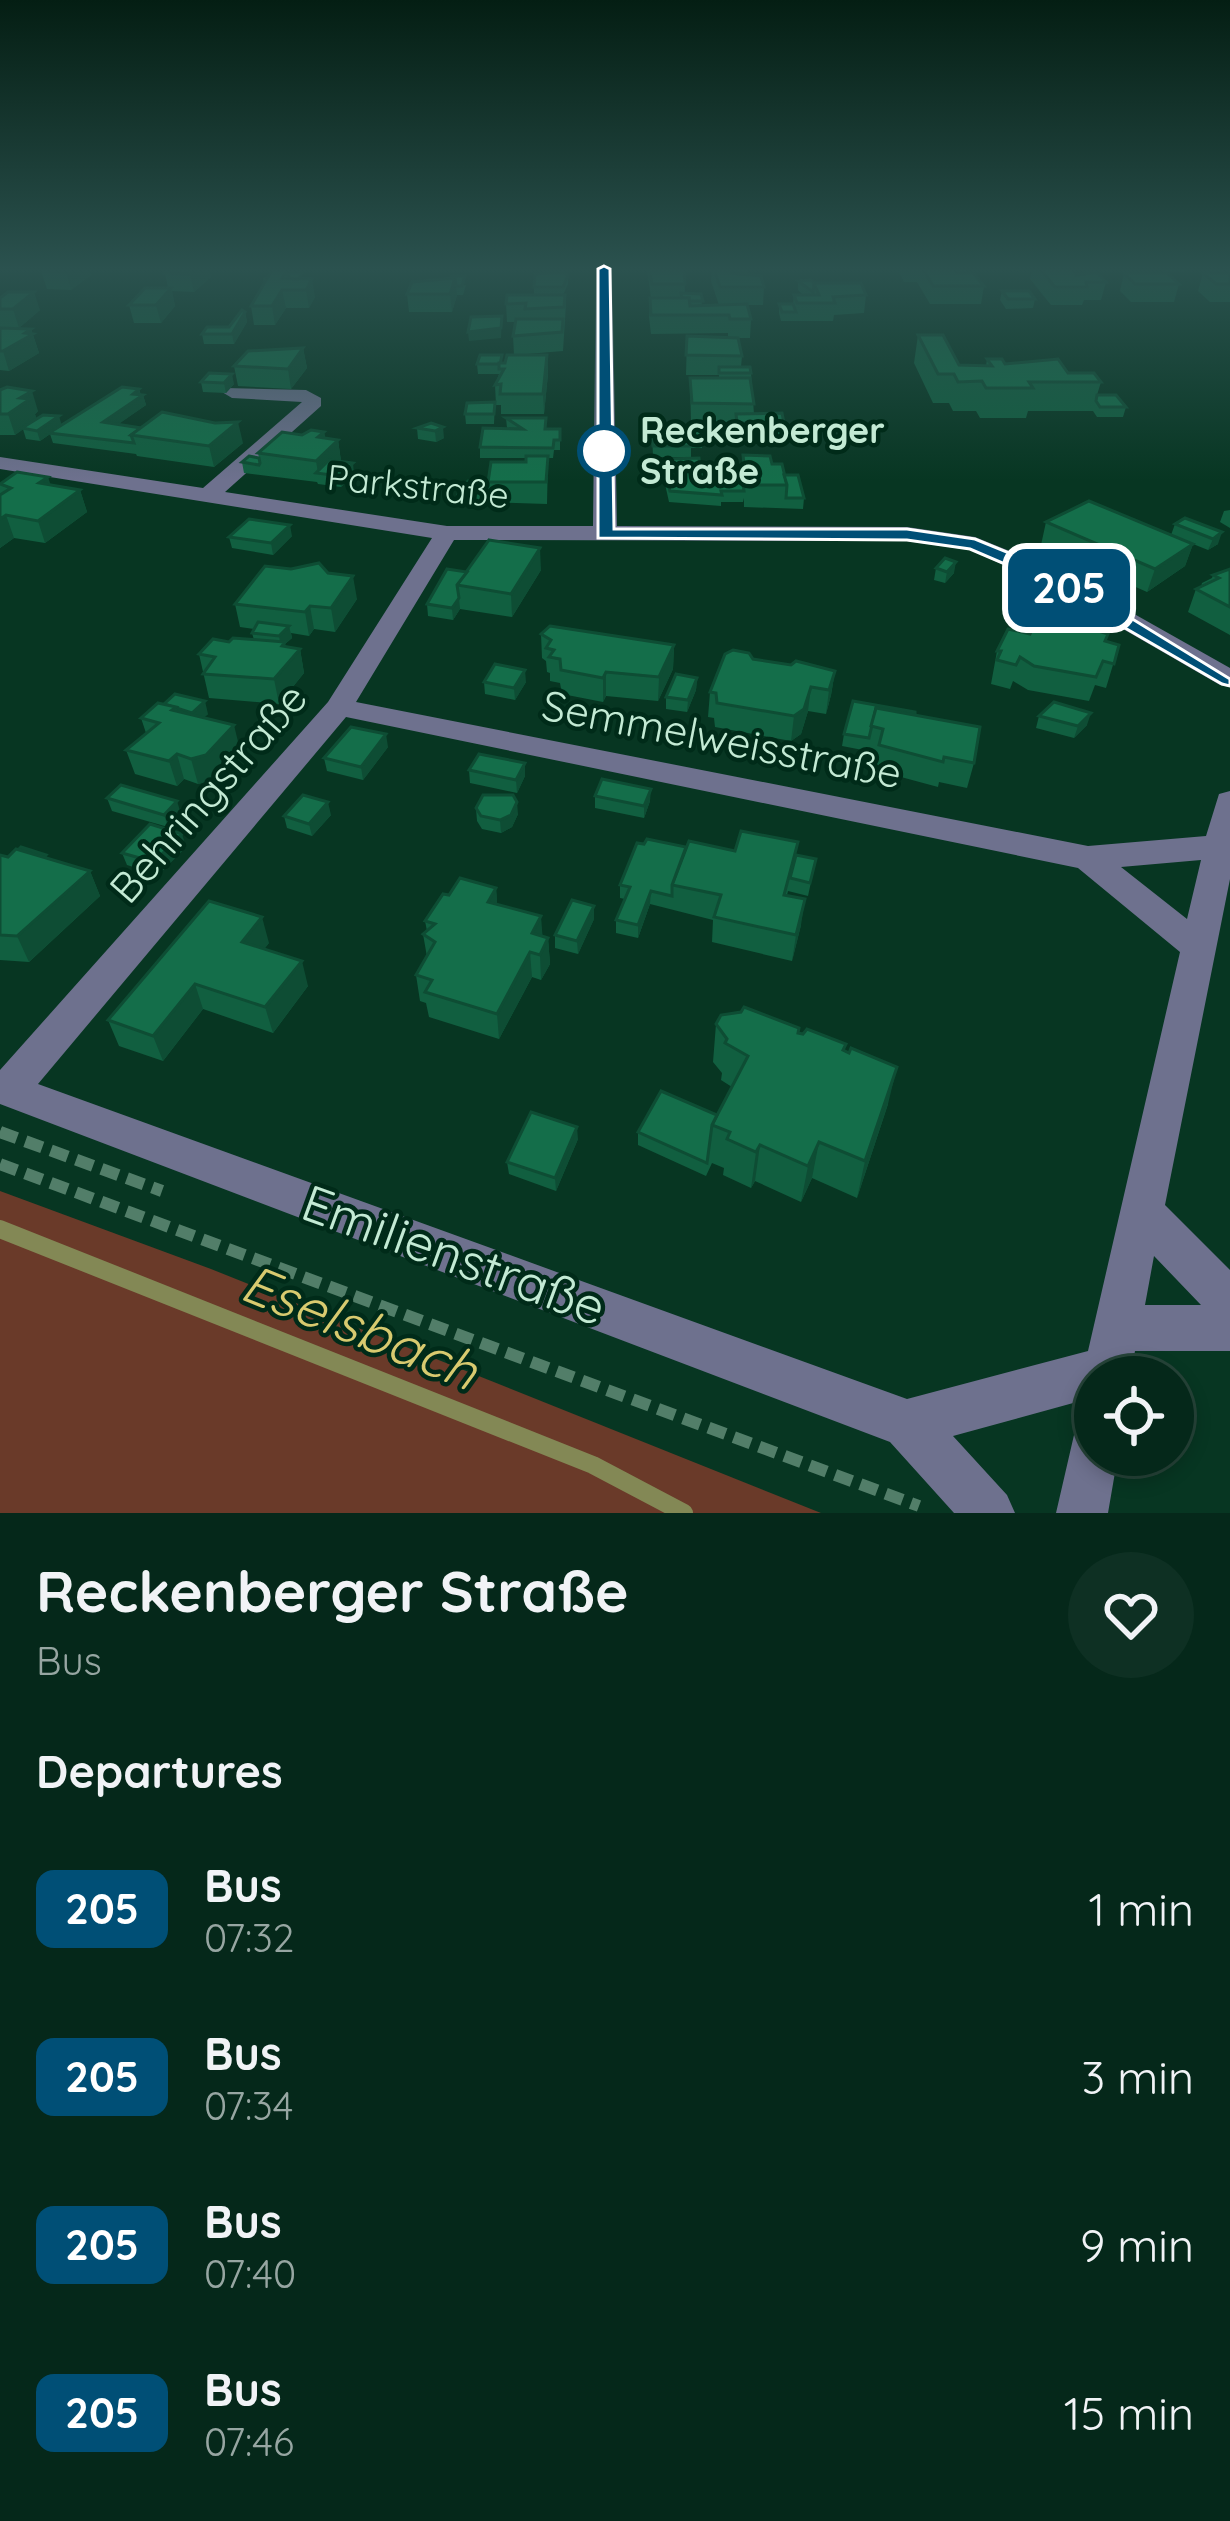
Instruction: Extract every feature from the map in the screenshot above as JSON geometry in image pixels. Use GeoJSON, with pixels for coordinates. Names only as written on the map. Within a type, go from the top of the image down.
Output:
{"type":"FeatureCollection","features":[{"type":"Feature","properties":{"kind":"street"},"geometry":{"type":"LineString","coordinates":[[604,340],[605,535]]}},
{"type":"Feature","properties":{"kind":"street"},"geometry":{"type":"LineString","coordinates":[[208,495],[314,402],[306,396],[232,392]]}},
{"type":"Feature","properties":{"kind":"street","name":"Parkstraße"},"geometry":{"type":"LineString","coordinates":[[0,463],[447,533],[907,534],[975,544],[1049,576],[1230,679]]}},
{"type":"Feature","properties":{"kind":"street","name":"Behringstraße"},"geometry":{"type":"LineString","coordinates":[[4,1088],[339,707],[447,533]]}},
{"type":"Feature","properties":{"kind":"street","name":"Semmelweisstraße"},"geometry":{"type":"LineString","coordinates":[[339,707],[1088,858],[1217,847]]}},
{"type":"Feature","properties":{"kind":"street"},"geometry":{"type":"LineString","coordinates":[[1111,1356],[1230,801]]}},
{"type":"Feature","properties":{"kind":"street","name":"Semmelweisstraße"},"geometry":{"type":"LineString","coordinates":[[1088,858],[1198,947]]}},
{"type":"Feature","properties":{"kind":"street","name":"Emilienstraße"},"geometry":{"type":"LineString","coordinates":[[4,1088],[907,1424],[989,1513]]}},
{"type":"Feature","properties":{"kind":"street"},"geometry":{"type":"LineString","coordinates":[[1141,1211],[1230,1302]]}},
{"type":"Feature","properties":{"kind":"street"},"geometry":{"type":"LineString","coordinates":[[1122,1356],[1230,1328]]}},
{"type":"Feature","properties":{"kind":"street"},"geometry":{"type":"LineString","coordinates":[[907,1424],[1074,1371]]}},
{"type":"Feature","properties":{"kind":"street"},"geometry":{"type":"LineString","coordinates":[[1082,1513],[1089,1476]]}},
{"type":"Feature","properties":{"kind":"path"},"geometry":{"type":"LineString","coordinates":[[0,1164],[926,1508]]}},
{"type":"Feature","properties":{"kind":"shaded area"},"geometry":{"type":"Polygon","coordinates":[[[0,1191],[211,1269],[821,1513],[0,1513],[0,1191]]]}},
{"type":"Feature","properties":{"kind":"building"},"geometry":{"type":"Polygon","coordinates":[[[0,340],[23,340],[3,351],[0,340]]]}},
{"type":"Feature","properties":{"kind":"building"},"geometry":{"type":"Polygon","coordinates":[[[687,340],[738,340],[742,356],[686,355],[687,340]]]}},
{"type":"Feature","properties":{"kind":"building"},"geometry":{"type":"Polygon","coordinates":[[[920,340],[945,340],[959,365],[992,366],[987,359],[1002,359],[1005,364],[1058,359],[1068,373],[1094,373],[1101,382],[1029,382],[1033,388],[986,388],[982,381],[958,382],[954,374],[938,374],[920,340]]]}},
{"type":"Feature","properties":{"kind":"building"},"geometry":{"type":"Polygon","coordinates":[[[303,348],[288,369],[234,366],[248,351],[303,348]]]}},
{"type":"Feature","properties":{"kind":"building"},"geometry":{"type":"Polygon","coordinates":[[[480,355],[502,355],[500,364],[477,364],[480,355]]]}},
{"type":"Feature","properties":{"kind":"building"},"geometry":{"type":"Polygon","coordinates":[[[507,355],[547,355],[543,394],[500,394],[501,384],[495,385],[504,369],[499,369],[499,363],[505,363],[507,355]]]}},
{"type":"Feature","properties":{"kind":"building"},"geometry":{"type":"Polygon","coordinates":[[[719,367],[750,367],[751,373],[719,373],[719,367]]]}},
{"type":"Feature","properties":{"kind":"building"},"geometry":{"type":"Polygon","coordinates":[[[209,373],[232,374],[224,383],[201,382],[209,373]]]}},
{"type":"Feature","properties":{"kind":"building"},"geometry":{"type":"Polygon","coordinates":[[[690,378],[750,378],[754,404],[692,403],[690,378]]]}},
{"type":"Feature","properties":{"kind":"building"},"geometry":{"type":"Polygon","coordinates":[[[122,387],[139,389],[133,394],[143,395],[103,422],[141,428],[131,435],[134,443],[49,433],[122,387]]]}},
{"type":"Feature","properties":{"kind":"building"},"geometry":{"type":"Polygon","coordinates":[[[0,390],[32,391],[20,398],[30,399],[0,414],[0,390]]]}},
{"type":"Feature","properties":{"kind":"building"},"geometry":{"type":"Polygon","coordinates":[[[1097,395],[1116,395],[1126,407],[1100,407],[1097,395]]]}},
{"type":"Feature","properties":{"kind":"building"},"geometry":{"type":"Polygon","coordinates":[[[495,402],[494,414],[465,414],[467,403],[495,402]]]}},
{"type":"Feature","properties":{"kind":"building"},"geometry":{"type":"Polygon","coordinates":[[[162,412],[215,423],[238,422],[209,446],[131,435],[162,412]]]}},
{"type":"Feature","properties":{"kind":"building"},"geometry":{"type":"Polygon","coordinates":[[[782,413],[784,423],[737,423],[736,414],[782,413]]]}},
{"type":"Feature","properties":{"kind":"building"},"geometry":{"type":"Polygon","coordinates":[[[43,415],[59,416],[37,431],[22,428],[43,415]]]}},
{"type":"Feature","properties":{"kind":"building"},"geometry":{"type":"Polygon","coordinates":[[[506,418],[546,418],[545,429],[560,429],[560,440],[554,440],[553,448],[480,447],[483,428],[523,429],[506,418]]]}},
{"type":"Feature","properties":{"kind":"building"},"geometry":{"type":"Polygon","coordinates":[[[431,423],[443,427],[435,431],[417,428],[431,423]]]}},
{"type":"Feature","properties":{"kind":"building"},"geometry":{"type":"Polygon","coordinates":[[[311,430],[324,432],[318,437],[338,440],[316,461],[258,453],[282,432],[302,435],[311,430]]]}},
{"type":"Feature","properties":{"kind":"building"},"geometry":{"type":"Polygon","coordinates":[[[652,430],[702,430],[703,437],[690,437],[691,446],[653,446],[652,430]]]}},
{"type":"Feature","properties":{"kind":"building"},"geometry":{"type":"Polygon","coordinates":[[[743,455],[770,456],[772,464],[782,464],[787,485],[746,485],[743,455]]]}},
{"type":"Feature","properties":{"kind":"building"},"geometry":{"type":"Polygon","coordinates":[[[249,456],[259,458],[259,465],[242,462],[249,456]]]}},
{"type":"Feature","properties":{"kind":"building"},"geometry":{"type":"Polygon","coordinates":[[[526,456],[548,456],[546,482],[488,482],[491,462],[526,462],[526,456]]]}},
{"type":"Feature","properties":{"kind":"building"},"geometry":{"type":"Polygon","coordinates":[[[699,458],[702,481],[735,479],[743,483],[744,491],[721,491],[722,495],[670,491],[663,464],[670,465],[669,459],[699,458]]]}},
{"type":"Feature","properties":{"kind":"building"},"geometry":{"type":"Polygon","coordinates":[[[329,460],[353,463],[339,476],[316,473],[329,460]]]}},
{"type":"Feature","properties":{"kind":"building"},"geometry":{"type":"Polygon","coordinates":[[[17,472],[48,477],[39,483],[80,490],[38,521],[6,515],[0,519],[0,495],[11,488],[0,484],[17,472]]]}},
{"type":"Feature","properties":{"kind":"building"},"geometry":{"type":"Polygon","coordinates":[[[784,475],[798,475],[804,498],[786,498],[784,475]]]}},
{"type":"Feature","properties":{"kind":"building"},"geometry":{"type":"Polygon","coordinates":[[[488,480],[488,491],[459,493],[468,481],[488,480]]]}},
{"type":"Feature","properties":{"kind":"building"},"geometry":{"type":"Polygon","coordinates":[[[1089,501],[1193,544],[1155,569],[1046,522],[1089,501]]]}},
{"type":"Feature","properties":{"kind":"building"},"geometry":{"type":"Polygon","coordinates":[[[1185,518],[1222,532],[1213,539],[1175,524],[1185,518]]]}},
{"type":"Feature","properties":{"kind":"building"},"geometry":{"type":"Polygon","coordinates":[[[249,519],[290,525],[271,543],[229,537],[249,519]]]}},
{"type":"Feature","properties":{"kind":"building"},"geometry":{"type":"Polygon","coordinates":[[[489,540],[540,548],[511,594],[457,585],[489,540]]]}},
{"type":"Feature","properties":{"kind":"building"},"geometry":{"type":"Polygon","coordinates":[[[945,558],[956,562],[947,572],[936,568],[945,558]]]}},
{"type":"Feature","properties":{"kind":"building"},"geometry":{"type":"Polygon","coordinates":[[[319,563],[328,573],[353,576],[331,608],[310,606],[305,612],[235,604],[265,566],[291,569],[319,563]]]}},
{"type":"Feature","properties":{"kind":"building"},"geometry":{"type":"Polygon","coordinates":[[[447,569],[467,572],[457,585],[459,598],[452,608],[427,604],[447,569]]]}},
{"type":"Feature","properties":{"kind":"building"},"geometry":{"type":"Polygon","coordinates":[[[1230,569],[1230,607],[1196,589],[1219,578],[1213,575],[1230,569]]]}},
{"type":"Feature","properties":{"kind":"building"},"geometry":{"type":"Polygon","coordinates":[[[1040,613],[1094,623],[1092,629],[1108,634],[1105,641],[1119,645],[1114,664],[1103,661],[1096,677],[1034,666],[1020,657],[1016,665],[997,660],[1008,629],[1030,634],[1040,613]]]}},
{"type":"Feature","properties":{"kind":"building"},"geometry":{"type":"Polygon","coordinates":[[[258,622],[289,626],[279,636],[252,633],[258,622]]]}},
{"type":"Feature","properties":{"kind":"building"},"geometry":{"type":"Polygon","coordinates":[[[550,626],[674,645],[659,677],[606,672],[603,678],[561,670],[560,659],[549,657],[554,650],[546,648],[551,640],[541,634],[550,626]]]}},
{"type":"Feature","properties":{"kind":"building"},"geometry":{"type":"Polygon","coordinates":[[[233,638],[285,642],[282,646],[300,649],[274,679],[203,674],[215,657],[199,654],[213,639],[229,642],[233,638]]]}},
{"type":"Feature","properties":{"kind":"building"},"geometry":{"type":"Polygon","coordinates":[[[733,650],[749,653],[753,659],[791,665],[796,661],[835,671],[829,690],[811,687],[804,709],[794,716],[717,703],[716,693],[710,692],[725,654],[733,650]]]}},
{"type":"Feature","properties":{"kind":"building"},"geometry":{"type":"Polygon","coordinates":[[[495,664],[525,670],[514,688],[484,682],[495,664]]]}},
{"type":"Feature","properties":{"kind":"building"},"geometry":{"type":"Polygon","coordinates":[[[676,674],[697,678],[688,700],[666,697],[676,674]]]}},
{"type":"Feature","properties":{"kind":"building"},"geometry":{"type":"Polygon","coordinates":[[[175,694],[205,701],[192,713],[164,704],[175,694]]]}},
{"type":"Feature","properties":{"kind":"building"},"geometry":{"type":"Polygon","coordinates":[[[853,701],[915,715],[876,708],[869,738],[844,734],[853,701]]]}},
{"type":"Feature","properties":{"kind":"building"},"geometry":{"type":"Polygon","coordinates":[[[1054,702],[1091,713],[1078,726],[1039,716],[1054,702]]]}},
{"type":"Feature","properties":{"kind":"building"},"geometry":{"type":"Polygon","coordinates":[[[158,703],[234,725],[206,755],[191,759],[177,754],[169,761],[126,750],[159,723],[141,718],[158,703]]]}},
{"type":"Feature","properties":{"kind":"building"},"geometry":{"type":"Polygon","coordinates":[[[876,708],[980,727],[974,763],[944,757],[943,762],[879,745],[883,729],[871,726],[876,708]]]}},
{"type":"Feature","properties":{"kind":"building"},"geometry":{"type":"Polygon","coordinates":[[[351,727],[386,734],[361,767],[324,758],[351,727]]]}},
{"type":"Feature","properties":{"kind":"building"},"geometry":{"type":"Polygon","coordinates":[[[479,754],[525,763],[516,780],[469,770],[479,754]]]}},
{"type":"Feature","properties":{"kind":"building"},"geometry":{"type":"Polygon","coordinates":[[[602,779],[651,789],[644,806],[595,796],[602,779]]]}},
{"type":"Feature","properties":{"kind":"building"},"geometry":{"type":"Polygon","coordinates":[[[121,785],[177,801],[164,815],[107,798],[121,785]]]}},
{"type":"Feature","properties":{"kind":"building"},"geometry":{"type":"Polygon","coordinates":[[[303,795],[328,802],[309,824],[284,816],[303,795]]]}},
{"type":"Feature","properties":{"kind":"building"},"geometry":{"type":"Polygon","coordinates":[[[483,795],[513,795],[517,802],[511,815],[500,820],[481,816],[476,808],[483,795]]]}},
{"type":"Feature","properties":{"kind":"building"},"geometry":{"type":"Polygon","coordinates":[[[150,824],[182,834],[154,862],[122,853],[150,824]]]}},
{"type":"Feature","properties":{"kind":"building"},"geometry":{"type":"Polygon","coordinates":[[[741,831],[798,842],[784,895],[805,899],[796,935],[714,917],[721,895],[672,885],[689,841],[735,851],[741,831]]]}},
{"type":"Feature","properties":{"kind":"building"},"geometry":{"type":"Polygon","coordinates":[[[647,839],[686,847],[672,896],[651,891],[638,925],[616,920],[630,887],[620,885],[637,843],[647,839]]]}},
{"type":"Feature","properties":{"kind":"building"},"geometry":{"type":"Polygon","coordinates":[[[16,849],[90,871],[17,936],[0,935],[0,855],[8,857],[16,849]]]}},
{"type":"Feature","properties":{"kind":"building"},"geometry":{"type":"Polygon","coordinates":[[[796,855],[816,859],[810,883],[790,878],[796,855]]]}},
{"type":"Feature","properties":{"kind":"building"},"geometry":{"type":"Polygon","coordinates":[[[460,878],[496,888],[488,902],[541,916],[532,933],[548,938],[540,955],[530,952],[497,1014],[425,992],[432,980],[416,975],[435,942],[423,934],[435,924],[425,921],[460,878]]]}},
{"type":"Feature","properties":{"kind":"building"},"geometry":{"type":"Polygon","coordinates":[[[572,900],[594,906],[577,941],[555,935],[572,900]]]}},
{"type":"Feature","properties":{"kind":"building"},"geometry":{"type":"Polygon","coordinates":[[[209,901],[262,917],[242,942],[302,961],[265,1007],[195,984],[153,1036],[108,1020],[209,901]]]}},
{"type":"Feature","properties":{"kind":"building"},"geometry":{"type":"Polygon","coordinates":[[[744,1007],[799,1028],[798,1033],[807,1029],[846,1044],[843,1050],[849,1053],[851,1048],[897,1067],[865,1161],[819,1142],[808,1166],[760,1145],[756,1152],[727,1139],[730,1132],[712,1125],[748,1056],[725,1043],[716,1024],[721,1015],[741,1012],[744,1007]]]}},
{"type":"Feature","properties":{"kind":"building"},"geometry":{"type":"Polygon","coordinates":[[[661,1091],[717,1115],[707,1163],[638,1132],[661,1091]]]}},
{"type":"Feature","properties":{"kind":"building"},"geometry":{"type":"Polygon","coordinates":[[[531,1112],[577,1127],[555,1178],[507,1162],[531,1112]]]}},
{"type":"Feature","properties":{"kind":"waterway","name":"Eselsbach"},"geometry":{"type":"LineString","coordinates":[[0,1229],[593,1465],[684,1513]]}},
{"type":"Feature","properties":{"kind":"bus line","name":"205"},"geometry":{"type":"LineString","coordinates":[[604,340],[605,535],[907,534],[975,544],[1049,576],[1230,679]]}},
{"type":"Feature","properties":{"kind":"place","name":"Reckenberger Straße"},"geometry":{"type":"Point","coordinates":[604,451]}}]}
